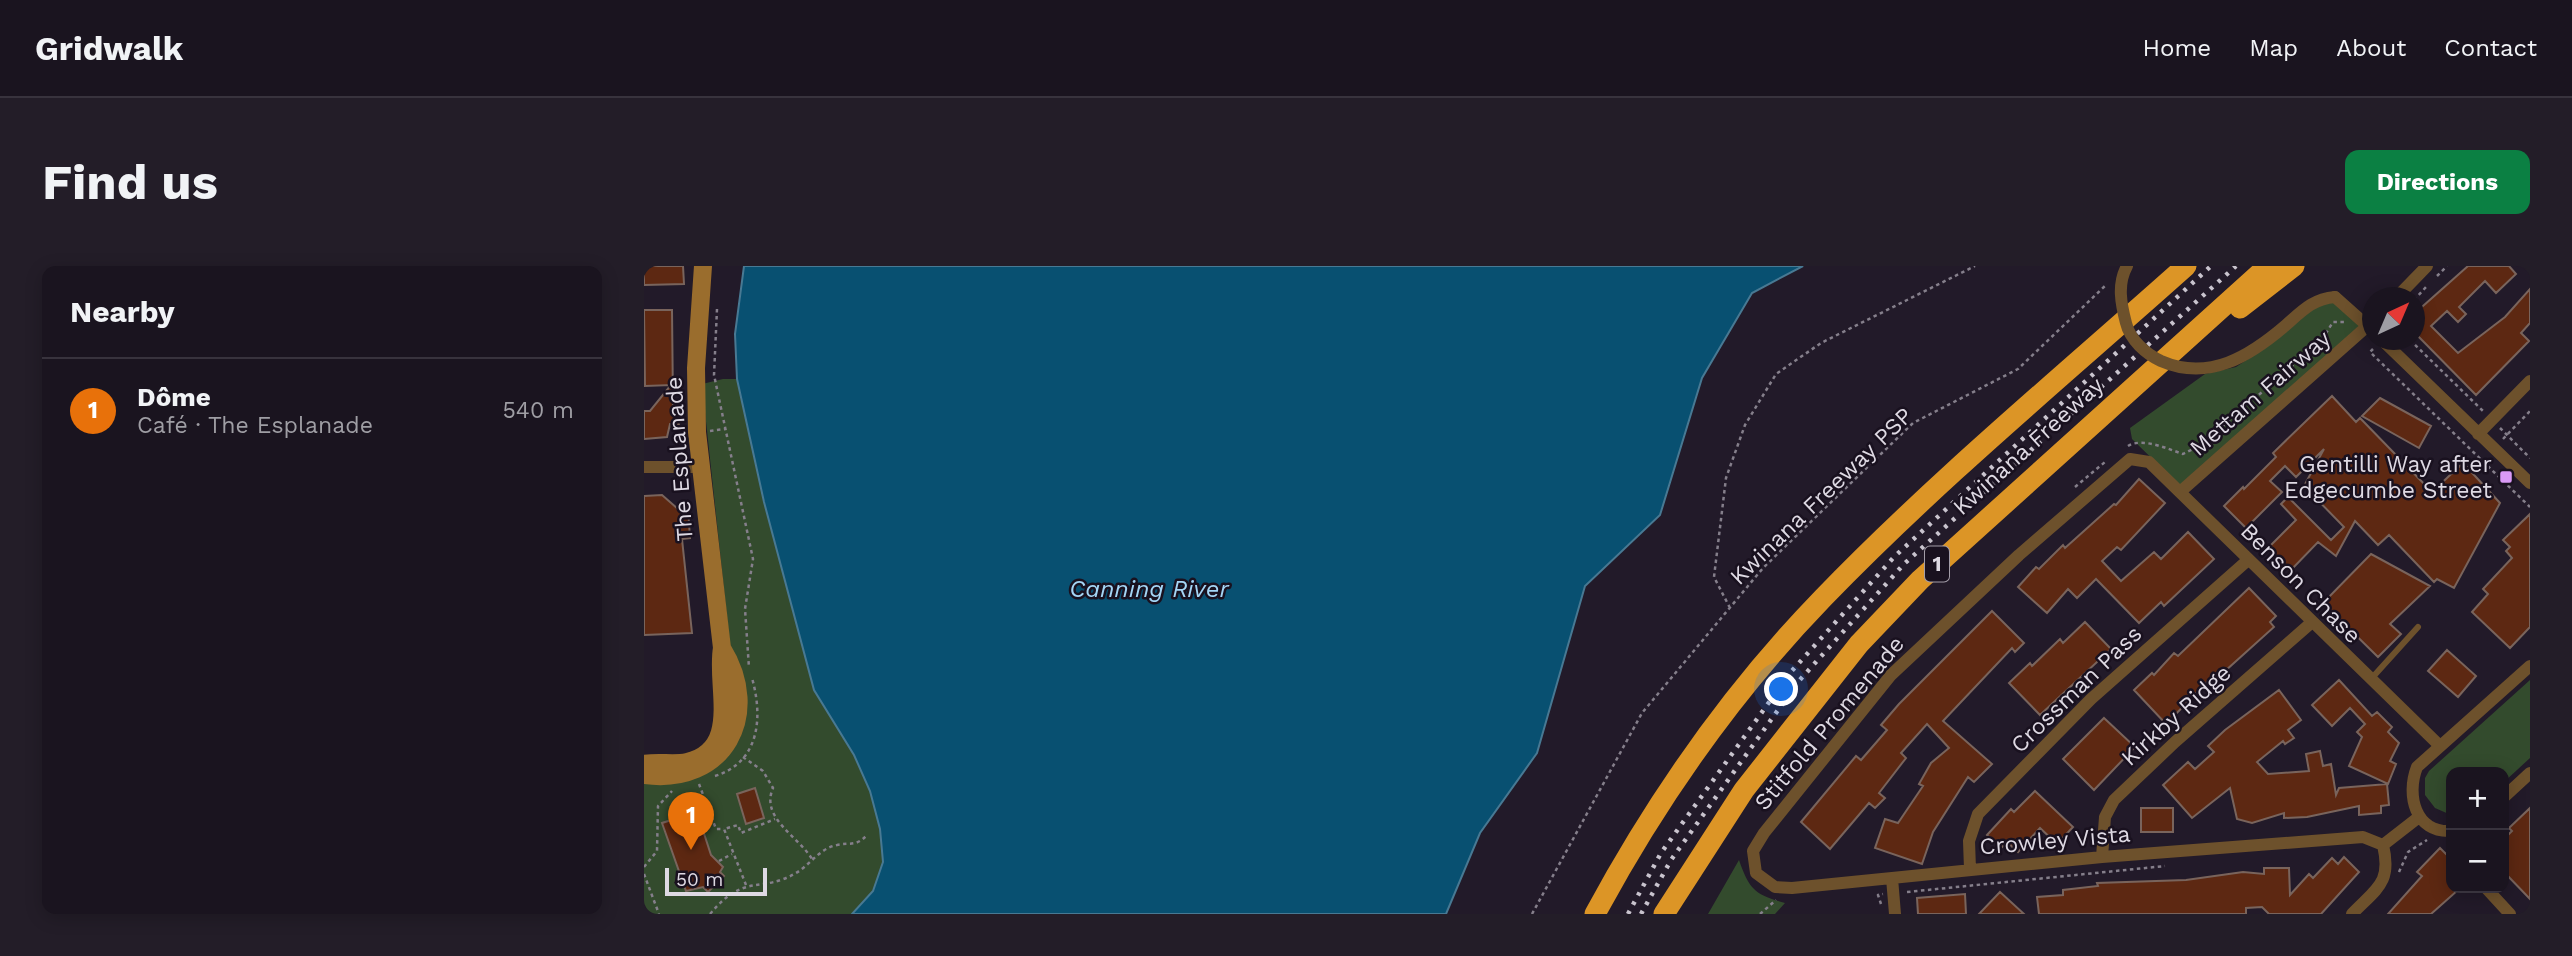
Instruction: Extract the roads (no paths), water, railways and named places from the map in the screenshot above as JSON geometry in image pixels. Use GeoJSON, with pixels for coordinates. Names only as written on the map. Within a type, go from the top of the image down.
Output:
{"type":"FeatureCollection","features":[{"type":"Feature","properties":{"kind":"highway","name":"Kwinana Freeway"},"geometry":{"type":"LineString","coordinates":[[1595,914],[1642,830],[1698,746],[1796,627],[1939,486],[2186,266]]}},
{"type":"Feature","properties":{"kind":"highway","name":"Kwinana Freeway"},"geometry":{"type":"LineString","coordinates":[[1664,914],[1744,790],[1859,644],[1920,580],[2268,266]]}},
{"type":"Feature","properties":{"kind":"highway","name":"1"},"geometry":{"type":"LineString","coordinates":[[2094,421],[2294,266]]}},
{"type":"Feature","properties":{"kind":"street","name":"The Esplanade"},"geometry":{"type":"LineString","coordinates":[[644,764],[689,762],[716,743],[724,711],[719,666],[722,648],[699,467],[696,368],[703,266]]}},
{"type":"Feature","properties":{"kind":"street"},"geometry":{"type":"LineString","coordinates":[[2127,266],[2120,299],[2128,330],[2148,355],[2183,368],[2203,371],[2233,363],[2270,339],[2316,299],[2335,297],[2362,318]]}},
{"type":"Feature","properties":{"kind":"street"},"geometry":{"type":"LineString","coordinates":[[2407,287],[2427,266]]}},
{"type":"Feature","properties":{"kind":"street","name":"Mettam Fairway"},"geometry":{"type":"LineString","coordinates":[[2180,492],[2362,334]]}},
{"type":"Feature","properties":{"kind":"street"},"geometry":{"type":"LineString","coordinates":[[2392,350],[2530,484]]}},
{"type":"Feature","properties":{"kind":"street"},"geometry":{"type":"LineString","coordinates":[[2477,434],[2530,381]]}},
{"type":"Feature","properties":{"kind":"street","name":"Benson Chase"},"geometry":{"type":"LineString","coordinates":[[2126,455],[2149,462],[2369,681],[2439,745]]}},
{"type":"Feature","properties":{"kind":"street","name":"Stitfold Promenade"},"geometry":{"type":"LineString","coordinates":[[1753,851],[1764,833],[1892,676],[2126,455]]}},
{"type":"Feature","properties":{"kind":"street"},"geometry":{"type":"LineString","coordinates":[[644,467],[699,467]]}},
{"type":"Feature","properties":{"kind":"street","name":"Crossman Pass"},"geometry":{"type":"LineString","coordinates":[[1970,869],[1969,841],[1978,814],[2091,699],[2248,561]]}},
{"type":"Feature","properties":{"kind":"street","name":"Kirkby Ridge"},"geometry":{"type":"LineString","coordinates":[[2102,857],[2105,817],[2114,800],[2175,742],[2311,623]]}},
{"type":"Feature","properties":{"kind":"street","name":"The Esplanade"},"geometry":{"type":"LineString","coordinates":[[644,775],[676,776],[693,772],[713,761],[727,747],[736,724],[737,686],[734,667],[722,648]]}},
{"type":"Feature","properties":{"kind":"street"},"geometry":{"type":"LineString","coordinates":[[2446,832],[2424,824],[2419,817],[2410,791],[2413,777],[2423,760],[2530,666]]}},
{"type":"Feature","properties":{"kind":"street"},"geometry":{"type":"LineString","coordinates":[[2509,792],[2530,773]]}},
{"type":"Feature","properties":{"kind":"street"},"geometry":{"type":"LineString","coordinates":[[2353,914],[2383,882],[2388,867],[2383,845],[2419,817]]}},
{"type":"Feature","properties":{"kind":"street","name":"Crowley Vista"},"geometry":{"type":"LineString","coordinates":[[1753,851],[1756,873],[1775,887],[2102,857],[2363,837],[2383,845]]}},
{"type":"Feature","properties":{"kind":"street"},"geometry":{"type":"LineString","coordinates":[[1892,878],[1895,914]]}},
{"type":"Feature","properties":{"kind":"street"},"geometry":{"type":"LineString","coordinates":[[2491,893],[2510,914]]}},
{"type":"Feature","properties":{"kind":"lane"},"geometry":{"type":"LineString","coordinates":[[2369,681],[2418,627]]}},
{"type":"Feature","properties":{"kind":"water","name":"Canning River"},"geometry":{"type":"Polygon","coordinates":[[[744,266],[1803,266],[1752,293],[1702,378],[1660,515],[1585,586],[1537,753],[1480,833],[1446,914],[852,914],[873,891],[883,862],[880,829],[870,791],[854,755],[814,690],[764,502],[737,379],[735,334],[744,266]]]}},
{"type":"Feature","properties":{"kind":"railway"},"geometry":{"type":"LineString","coordinates":[[1628,914],[1661,853],[1790,673],[1894,557],[2211,266]]}},
{"type":"Feature","properties":{"kind":"railway"},"geometry":{"type":"LineString","coordinates":[[1641,914],[1671,860],[1798,682],[1904,564],[2236,266]]}},
{"type":"Feature","properties":{"kind":"place","name":"Gentilli Way after Edgecumbe Street"},"geometry":{"type":"Point","coordinates":[2506,477]}},
{"type":"Feature","properties":{"kind":"place","name":"Dôme"},"geometry":{"type":"Point","coordinates":[691,850]}}]}
